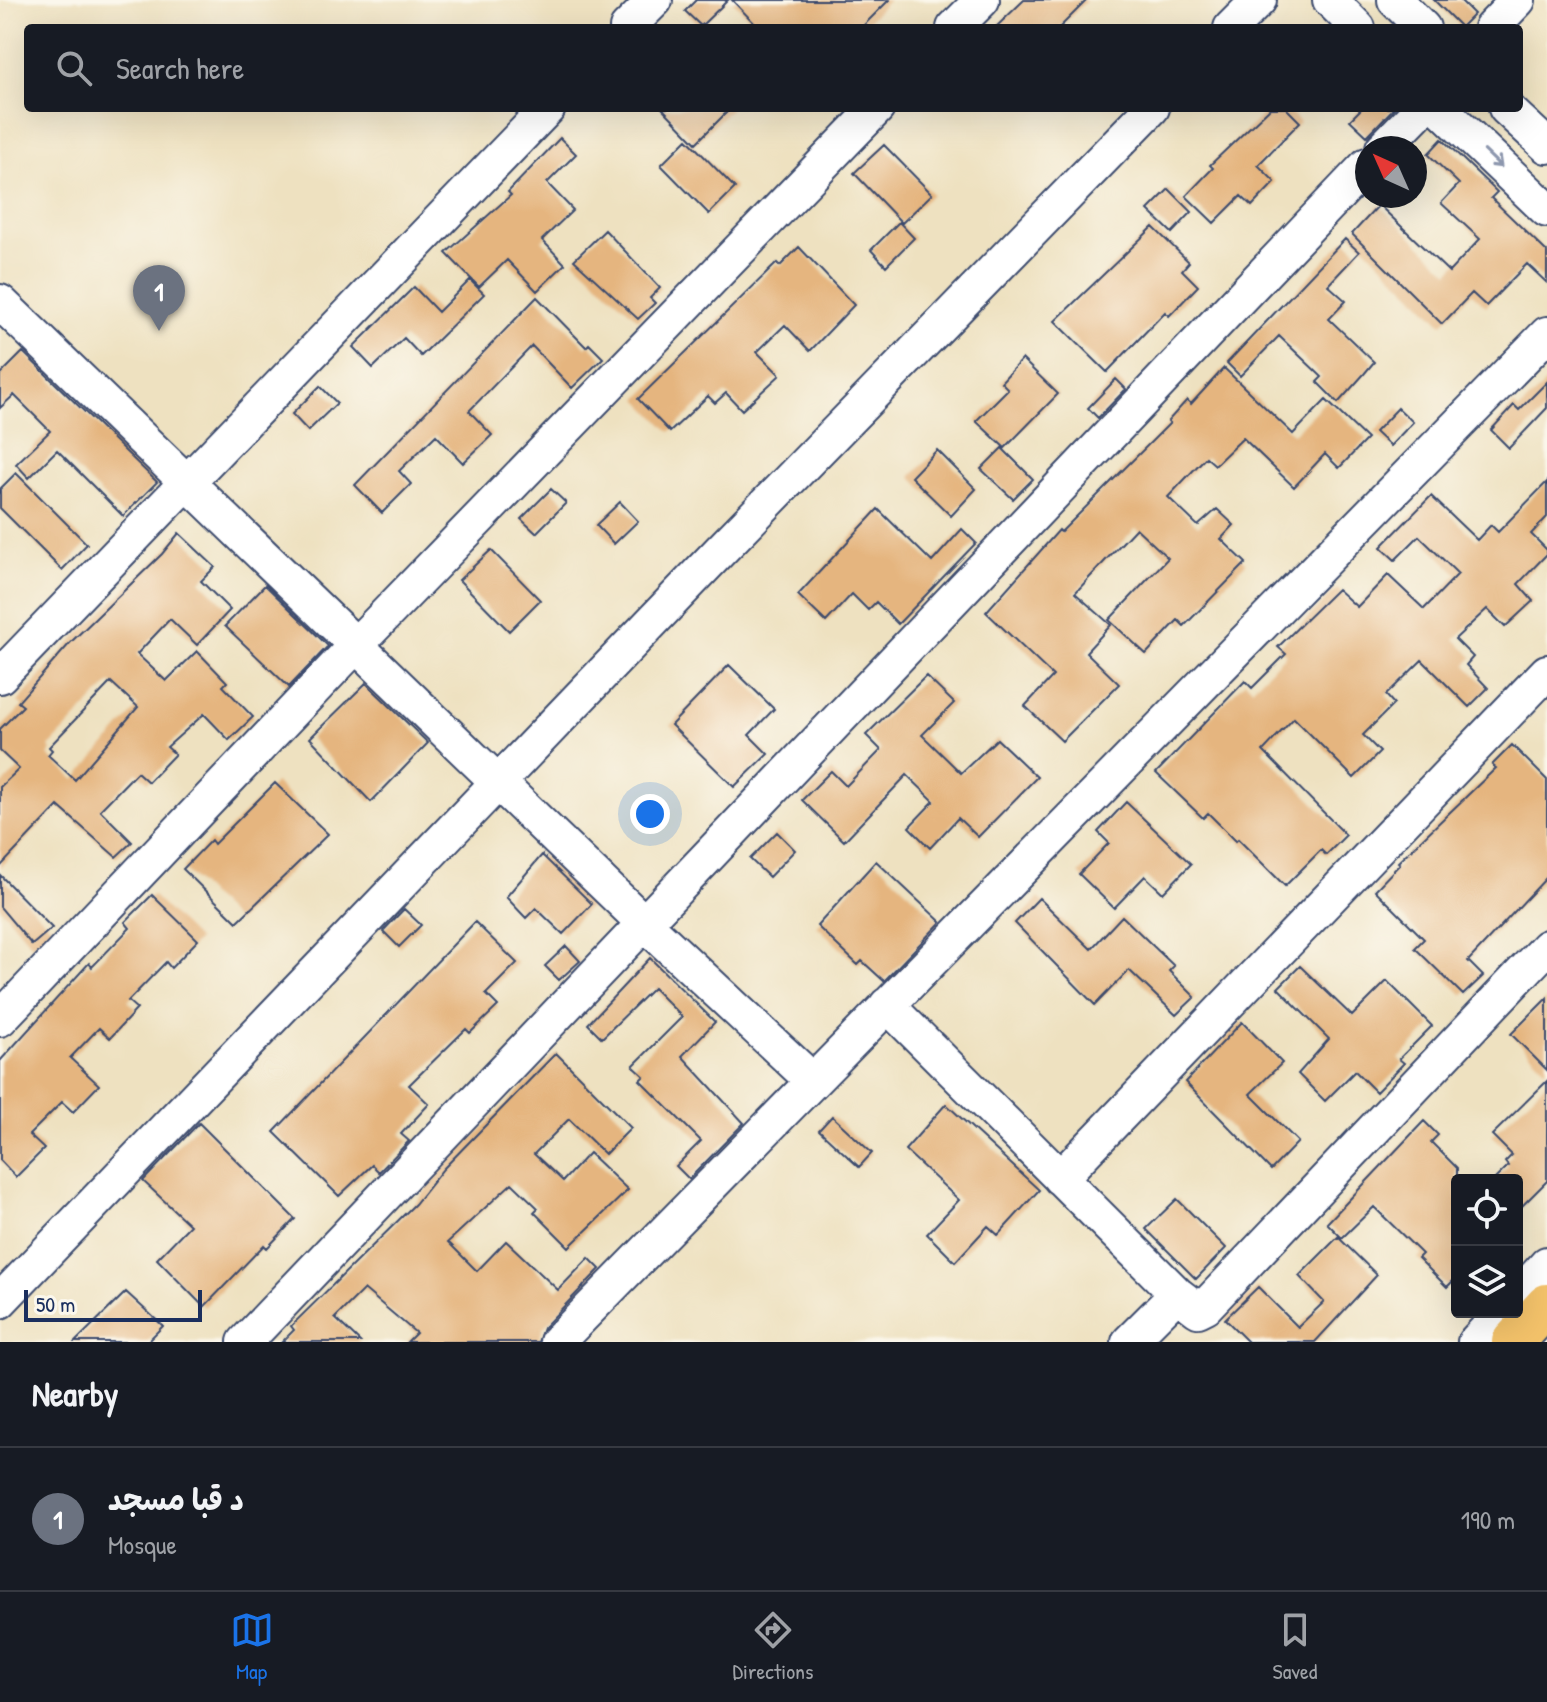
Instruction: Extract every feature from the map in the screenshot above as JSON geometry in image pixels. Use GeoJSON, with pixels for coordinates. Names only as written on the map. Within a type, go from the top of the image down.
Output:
{"type":"FeatureCollection","features":[{"type":"Feature","properties":{"kind":"main road"},"geometry":{"type":"LineString","coordinates":[[1513,1342],[1547,1305]]}},
{"type":"Feature","properties":{"kind":"street"},"geometry":{"type":"LineString","coordinates":[[631,24],[655,0]]}},
{"type":"Feature","properties":{"kind":"street"},"geometry":{"type":"LineString","coordinates":[[958,24],[982,0]]}},
{"type":"Feature","properties":{"kind":"street"},"geometry":{"type":"LineString","coordinates":[[1235,24],[1259,0]]}},
{"type":"Feature","properties":{"kind":"street"},"geometry":{"type":"LineString","coordinates":[[1330,0],[1354,24]]}},
{"type":"Feature","properties":{"kind":"street"},"geometry":{"type":"LineString","coordinates":[[1395,0],[1419,24]]}},
{"type":"Feature","properties":{"kind":"street"},"geometry":{"type":"LineString","coordinates":[[1495,24],[1518,0]]}},
{"type":"Feature","properties":{"kind":"street"},"geometry":{"type":"LineString","coordinates":[[0,676],[544,112]]}},
{"type":"Feature","properties":{"kind":"street"},"geometry":{"type":"LineString","coordinates":[[0,1019],[357,644],[873,112]]}},
{"type":"Feature","properties":{"kind":"street"},"geometry":{"type":"LineString","coordinates":[[0,1301],[498,781],[1148,112]]}},
{"type":"Feature","properties":{"kind":"street"},"geometry":{"type":"LineString","coordinates":[[1395,136],[1418,112]]}},
{"type":"Feature","properties":{"kind":"street"},"geometry":{"type":"LineString","coordinates":[[1444,112],[1547,210]]}},
{"type":"Feature","properties":{"kind":"street"},"geometry":{"type":"LineString","coordinates":[[1510,112],[1547,146]]}},
{"type":"Feature","properties":{"kind":"street"},"geometry":{"type":"LineString","coordinates":[[245,1342],[1355,178]]}},
{"type":"Feature","properties":{"kind":"street"},"geometry":{"type":"LineString","coordinates":[[3,310],[189,482],[644,923],[813,1081]]}},
{"type":"Feature","properties":{"kind":"street"},"geometry":{"type":"LineString","coordinates":[[557,1342],[1547,334]]}},
{"type":"Feature","properties":{"kind":"street"},"geometry":{"type":"LineString","coordinates":[[1060,1178],[1547,672]]}},
{"type":"Feature","properties":{"kind":"street"},"geometry":{"type":"LineString","coordinates":[[887,1005],[1177,1294],[1198,1310],[1206,1306],[1547,947]]}},
{"type":"Feature","properties":{"kind":"street"},"geometry":{"type":"LineString","coordinates":[[1523,1290],[1547,1264]]}},
{"type":"Feature","properties":{"kind":"street"},"geometry":{"type":"LineString","coordinates":[[1129,1342],[1177,1294]]}},
{"type":"Feature","properties":{"kind":"street"},"geometry":{"type":"LineString","coordinates":[[1475,1342],[1497,1318]]}},
{"type":"Feature","properties":{"kind":"building"},"geometry":{"type":"Polygon","coordinates":[[[696,0],[728,0],[703,24],[699,24],[685,11],[696,0]]]}},
{"type":"Feature","properties":{"kind":"building"},"geometry":{"type":"Polygon","coordinates":[[[732,0],[889,0],[865,24],[755,24],[732,0]]]}},
{"type":"Feature","properties":{"kind":"building"},"geometry":{"type":"Polygon","coordinates":[[[1024,0],[1087,0],[1063,24],[999,24],[1024,0]]]}},
{"type":"Feature","properties":{"kind":"building"},"geometry":{"type":"Polygon","coordinates":[[[1434,0],[1460,0],[1474,14],[1464,24],[1458,24],[1434,0]]]}},
{"type":"Feature","properties":{"kind":"building"},"geometry":{"type":"Polygon","coordinates":[[[666,112],[727,112],[696,143],[666,112]]]}},
{"type":"Feature","properties":{"kind":"building"},"geometry":{"type":"Polygon","coordinates":[[[1266,112],[1290,112],[1300,122],[1258,165],[1275,182],[1252,206],[1241,196],[1214,223],[1186,196],[1213,168],[1210,165],[1266,112]]]}},
{"type":"Feature","properties":{"kind":"building"},"geometry":{"type":"Polygon","coordinates":[[[1358,112],[1390,112],[1367,136],[1350,120],[1358,112]]]}},
{"type":"Feature","properties":{"kind":"building"},"geometry":{"type":"Polygon","coordinates":[[[560,138],[576,154],[547,183],[573,210],[542,240],[565,264],[537,291],[507,260],[479,287],[446,253],[511,195],[508,192],[560,138]]]}},
{"type":"Feature","properties":{"kind":"building"},"geometry":{"type":"Polygon","coordinates":[[[687,139],[735,188],[709,214],[661,165],[687,139]]]}},
{"type":"Feature","properties":{"kind":"building"},"geometry":{"type":"Polygon","coordinates":[[[1442,139],[1497,192],[1491,198],[1547,252],[1547,283],[1527,264],[1486,306],[1472,293],[1442,324],[1352,234],[1376,208],[1382,208],[1449,272],[1480,239],[1441,203],[1459,184],[1428,154],[1442,139]]]}},
{"type":"Feature","properties":{"kind":"building"},"geometry":{"type":"Polygon","coordinates":[[[884,145],[932,194],[902,223],[854,173],[884,145]]]}},
{"type":"Feature","properties":{"kind":"building"},"geometry":{"type":"Polygon","coordinates":[[[1169,189],[1192,212],[1172,233],[1148,210],[1169,189]]]}},
{"type":"Feature","properties":{"kind":"building"},"geometry":{"type":"Polygon","coordinates":[[[899,222],[914,238],[886,266],[871,250],[899,222]]]}},
{"type":"Feature","properties":{"kind":"building"},"geometry":{"type":"Polygon","coordinates":[[[1153,227],[1189,262],[1182,270],[1198,286],[1169,316],[1165,312],[1107,372],[1055,321],[1153,227]]]}},
{"type":"Feature","properties":{"kind":"building"},"geometry":{"type":"Polygon","coordinates":[[[605,230],[660,288],[650,298],[655,303],[638,319],[574,260],[605,230]]]}},
{"type":"Feature","properties":{"kind":"building"},"geometry":{"type":"Polygon","coordinates":[[[1345,239],[1359,252],[1328,285],[1346,301],[1329,319],[1374,362],[1338,403],[1317,382],[1322,377],[1279,336],[1240,376],[1227,363],[1345,239]]]}},
{"type":"Feature","properties":{"kind":"building"},"geometry":{"type":"Polygon","coordinates":[[[799,247],[854,305],[810,351],[785,325],[757,352],[780,375],[742,410],[726,393],[715,403],[708,396],[670,432],[638,399],[777,263],[780,266],[799,247]]]}},
{"type":"Feature","properties":{"kind":"building"},"geometry":{"type":"Polygon","coordinates":[[[470,280],[484,294],[421,356],[404,338],[373,368],[353,347],[414,287],[438,312],[470,280]]]}},
{"type":"Feature","properties":{"kind":"building"},"geometry":{"type":"Polygon","coordinates":[[[537,297],[586,347],[589,344],[603,358],[572,388],[532,346],[469,411],[492,435],[463,463],[436,435],[399,471],[411,484],[382,513],[355,485],[537,297]]]}},
{"type":"Feature","properties":{"kind":"building"},"geometry":{"type":"Polygon","coordinates":[[[23,352],[157,482],[123,516],[57,450],[29,478],[16,464],[50,431],[14,395],[0,408],[0,375],[23,352]]]}},
{"type":"Feature","properties":{"kind":"building"},"geometry":{"type":"Polygon","coordinates":[[[1022,359],[1058,394],[1005,448],[976,421],[1008,389],[1001,382],[1022,359]]]}},
{"type":"Feature","properties":{"kind":"building"},"geometry":{"type":"Polygon","coordinates":[[[1224,368],[1293,434],[1326,400],[1367,439],[1339,468],[1325,454],[1294,487],[1243,438],[1215,465],[1206,457],[1168,497],[1198,526],[1217,509],[1234,525],[1221,539],[1246,563],[1184,626],[1178,620],[1146,654],[1109,620],[1168,558],[1136,528],[1075,593],[1111,625],[1086,652],[1119,684],[1062,741],[1025,706],[1053,676],[986,612],[1059,530],[1061,532],[1170,423],[1168,421],[1187,400],[1191,404],[1224,368]]]}},
{"type":"Feature","properties":{"kind":"building"},"geometry":{"type":"Polygon","coordinates":[[[1116,379],[1126,389],[1098,418],[1088,408],[1116,379]]]}},
{"type":"Feature","properties":{"kind":"building"},"geometry":{"type":"Polygon","coordinates":[[[1547,382],[1547,408],[1509,448],[1491,430],[1514,405],[1519,410],[1547,382]]]}},
{"type":"Feature","properties":{"kind":"building"},"geometry":{"type":"Polygon","coordinates":[[[320,386],[337,403],[308,431],[292,414],[320,386]]]}},
{"type":"Feature","properties":{"kind":"building"},"geometry":{"type":"Polygon","coordinates":[[[1398,408],[1413,422],[1390,446],[1375,432],[1398,408]]]}},
{"type":"Feature","properties":{"kind":"building"},"geometry":{"type":"Polygon","coordinates":[[[1002,448],[1033,479],[1013,499],[981,469],[1002,448]]]}},
{"type":"Feature","properties":{"kind":"building"},"geometry":{"type":"Polygon","coordinates":[[[937,450],[976,489],[951,516],[911,477],[937,450]]]}},
{"type":"Feature","properties":{"kind":"building"},"geometry":{"type":"Polygon","coordinates":[[[16,473],[87,544],[62,570],[0,508],[0,489],[16,473]]]}},
{"type":"Feature","properties":{"kind":"building"},"geometry":{"type":"Polygon","coordinates":[[[1547,482],[1547,517],[1531,534],[1547,550],[1547,554],[1518,584],[1533,601],[1505,627],[1487,609],[1455,639],[1473,657],[1466,665],[1488,688],[1469,707],[1422,660],[1386,695],[1394,704],[1363,735],[1380,752],[1354,778],[1294,718],[1263,751],[1346,835],[1326,855],[1321,850],[1285,886],[1238,839],[1236,841],[1208,813],[1203,818],[1156,773],[1245,681],[1252,688],[1286,654],[1278,647],[1337,589],[1357,607],[1388,575],[1424,609],[1458,574],[1419,536],[1395,560],[1381,547],[1431,496],[1477,540],[1491,525],[1498,532],[1547,482]]]}},
{"type":"Feature","properties":{"kind":"building"},"geometry":{"type":"Polygon","coordinates":[[[551,489],[566,503],[536,533],[521,519],[551,489]]]}},
{"type":"Feature","properties":{"kind":"building"},"geometry":{"type":"Polygon","coordinates":[[[620,502],[638,521],[614,544],[596,525],[620,502]]]}},
{"type":"Feature","properties":{"kind":"building"},"geometry":{"type":"Polygon","coordinates":[[[878,509],[932,562],[962,529],[976,543],[898,624],[876,602],[868,610],[852,594],[826,622],[798,595],[878,509]]]}},
{"type":"Feature","properties":{"kind":"building"},"geometry":{"type":"Polygon","coordinates":[[[179,533],[215,567],[201,581],[230,610],[197,645],[170,619],[137,654],[166,681],[197,651],[227,682],[223,686],[253,717],[229,740],[204,714],[167,747],[175,754],[148,782],[137,772],[100,810],[132,842],[116,857],[58,806],[0,867],[0,787],[19,769],[0,751],[0,729],[23,706],[18,702],[70,643],[162,554],[179,533]],[[111,682],[49,747],[52,750],[48,755],[75,780],[138,707],[111,682]]]}},
{"type":"Feature","properties":{"kind":"building"},"geometry":{"type":"Polygon","coordinates":[[[491,550],[540,600],[509,631],[459,580],[491,550]]]}},
{"type":"Feature","properties":{"kind":"building"},"geometry":{"type":"Polygon","coordinates":[[[265,585],[328,646],[289,687],[225,626],[265,585]]]}},
{"type":"Feature","properties":{"kind":"building"},"geometry":{"type":"Polygon","coordinates":[[[729,665],[774,709],[749,735],[768,754],[734,787],[671,725],[729,665]]]}},
{"type":"Feature","properties":{"kind":"building"},"geometry":{"type":"Polygon","coordinates":[[[926,676],[954,703],[922,735],[961,773],[997,739],[1037,777],[978,837],[958,818],[930,848],[909,827],[934,801],[907,775],[844,841],[802,800],[831,771],[846,786],[881,750],[866,735],[926,676]]]}},
{"type":"Feature","properties":{"kind":"building"},"geometry":{"type":"Polygon","coordinates":[[[366,683],[428,743],[371,802],[310,738],[366,683]]]}},
{"type":"Feature","properties":{"kind":"building"},"geometry":{"type":"Polygon","coordinates":[[[1512,745],[1547,780],[1547,877],[1468,961],[1483,976],[1463,995],[1415,948],[1424,939],[1375,890],[1400,864],[1398,862],[1496,768],[1492,765],[1512,745]]]}},
{"type":"Feature","properties":{"kind":"building"},"geometry":{"type":"Polygon","coordinates":[[[275,783],[328,834],[237,922],[183,869],[211,840],[214,844],[275,783]]]}},
{"type":"Feature","properties":{"kind":"building"},"geometry":{"type":"Polygon","coordinates":[[[1126,802],[1191,864],[1163,893],[1145,876],[1114,908],[1079,874],[1109,843],[1098,832],[1126,802]]]}},
{"type":"Feature","properties":{"kind":"building"},"geometry":{"type":"Polygon","coordinates":[[[777,832],[795,850],[769,877],[750,859],[777,832]]]}},
{"type":"Feature","properties":{"kind":"building"},"geometry":{"type":"Polygon","coordinates":[[[542,855],[592,904],[563,934],[536,908],[526,918],[506,897],[542,855]]]}},
{"type":"Feature","properties":{"kind":"building"},"geometry":{"type":"Polygon","coordinates":[[[876,861],[941,922],[884,981],[862,961],[858,965],[817,926],[876,861]]]}},
{"type":"Feature","properties":{"kind":"building"},"geometry":{"type":"Polygon","coordinates":[[[0,875],[52,928],[32,945],[0,907],[0,875]]]}},
{"type":"Feature","properties":{"kind":"building"},"geometry":{"type":"Polygon","coordinates":[[[152,895],[198,940],[171,968],[166,962],[128,1001],[137,1009],[110,1038],[99,1028],[70,1058],[99,1085],[73,1112],[62,1102],[29,1135],[44,1149],[16,1177],[0,1160],[0,1061],[89,963],[92,967],[130,928],[125,922],[152,895]]]}},
{"type":"Feature","properties":{"kind":"building"},"geometry":{"type":"Polygon","coordinates":[[[1039,898],[1091,949],[1122,916],[1174,966],[1169,971],[1195,997],[1176,1015],[1129,970],[1095,1005],[1015,923],[1039,898]]]}},
{"type":"Feature","properties":{"kind":"building"},"geometry":{"type":"Polygon","coordinates":[[[404,909],[421,925],[399,947],[383,931],[404,909]]]}},
{"type":"Feature","properties":{"kind":"building"},"geometry":{"type":"Polygon","coordinates":[[[475,922],[517,963],[486,994],[498,1006],[470,1033],[466,1029],[409,1085],[429,1104],[401,1134],[409,1141],[379,1172],[372,1165],[339,1196],[274,1132],[475,922]]]}},
{"type":"Feature","properties":{"kind":"building"},"geometry":{"type":"Polygon","coordinates":[[[566,946],[580,961],[559,980],[545,966],[566,946]]]}},
{"type":"Feature","properties":{"kind":"building"},"geometry":{"type":"Polygon","coordinates":[[[650,958],[715,1022],[682,1056],[744,1123],[689,1179],[676,1166],[701,1141],[640,1080],[644,1076],[633,1066],[682,1017],[653,988],[602,1038],[588,1024],[650,958]]]}},
{"type":"Feature","properties":{"kind":"building"},"geometry":{"type":"Polygon","coordinates":[[[1300,966],[1352,1016],[1387,981],[1432,1026],[1399,1059],[1404,1063],[1376,1092],[1355,1071],[1325,1101],[1298,1074],[1329,1039],[1278,988],[1300,966]]]}},
{"type":"Feature","properties":{"kind":"building"},"geometry":{"type":"Polygon","coordinates":[[[1547,998],[1547,1070],[1511,1034],[1547,998]]]}},
{"type":"Feature","properties":{"kind":"building"},"geometry":{"type":"Polygon","coordinates":[[[1242,1022],[1282,1063],[1250,1094],[1298,1142],[1271,1170],[1185,1082],[1242,1022]]]}},
{"type":"Feature","properties":{"kind":"building"},"geometry":{"type":"Polygon","coordinates":[[[556,1053],[631,1128],[605,1154],[569,1119],[534,1154],[563,1181],[589,1153],[628,1190],[569,1247],[534,1212],[538,1208],[512,1183],[448,1242],[477,1271],[506,1241],[558,1290],[589,1258],[600,1269],[543,1328],[538,1342],[407,1342],[416,1333],[364,1289],[335,1318],[360,1342],[282,1342],[294,1330],[291,1326],[415,1204],[443,1169],[556,1053]]]}},
{"type":"Feature","properties":{"kind":"building"},"geometry":{"type":"Polygon","coordinates":[[[1547,1081],[1547,1181],[1523,1205],[1523,1174],[1500,1174],[1508,1166],[1505,1162],[1512,1155],[1492,1135],[1547,1081]]]}},
{"type":"Feature","properties":{"kind":"building"},"geometry":{"type":"Polygon","coordinates":[[[946,1104],[1039,1190],[998,1235],[988,1226],[955,1262],[927,1234],[959,1200],[905,1150],[946,1104]]]}},
{"type":"Feature","properties":{"kind":"building"},"geometry":{"type":"Polygon","coordinates":[[[832,1116],[872,1153],[859,1167],[819,1130],[832,1116]]]}},
{"type":"Feature","properties":{"kind":"building"},"geometry":{"type":"Polygon","coordinates":[[[1424,1121],[1438,1135],[1431,1142],[1457,1168],[1457,1174],[1451,1174],[1451,1283],[1447,1287],[1418,1258],[1422,1254],[1374,1207],[1342,1238],[1327,1223],[1424,1121]]]}},
{"type":"Feature","properties":{"kind":"building"},"geometry":{"type":"Polygon","coordinates":[[[199,1123],[295,1219],[267,1248],[264,1245],[204,1307],[157,1259],[190,1225],[143,1181],[199,1123]]]}},
{"type":"Feature","properties":{"kind":"building"},"geometry":{"type":"Polygon","coordinates":[[[1177,1199],[1226,1248],[1196,1279],[1146,1229],[1177,1199]]]}},
{"type":"Feature","properties":{"kind":"building"},"geometry":{"type":"Polygon","coordinates":[[[1338,1237],[1377,1275],[1315,1342],[1248,1342],[1225,1319],[1258,1287],[1298,1327],[1324,1302],[1299,1276],[1338,1237]]]}},
{"type":"Feature","properties":{"kind":"building"},"geometry":{"type":"Polygon","coordinates":[[[126,1292],[163,1326],[147,1342],[75,1342],[126,1292]]]}},
{"type":"Feature","properties":{"kind":"place","name":"د قبا مسجد"},"geometry":{"type":"Point","coordinates":[159,331]}}]}
